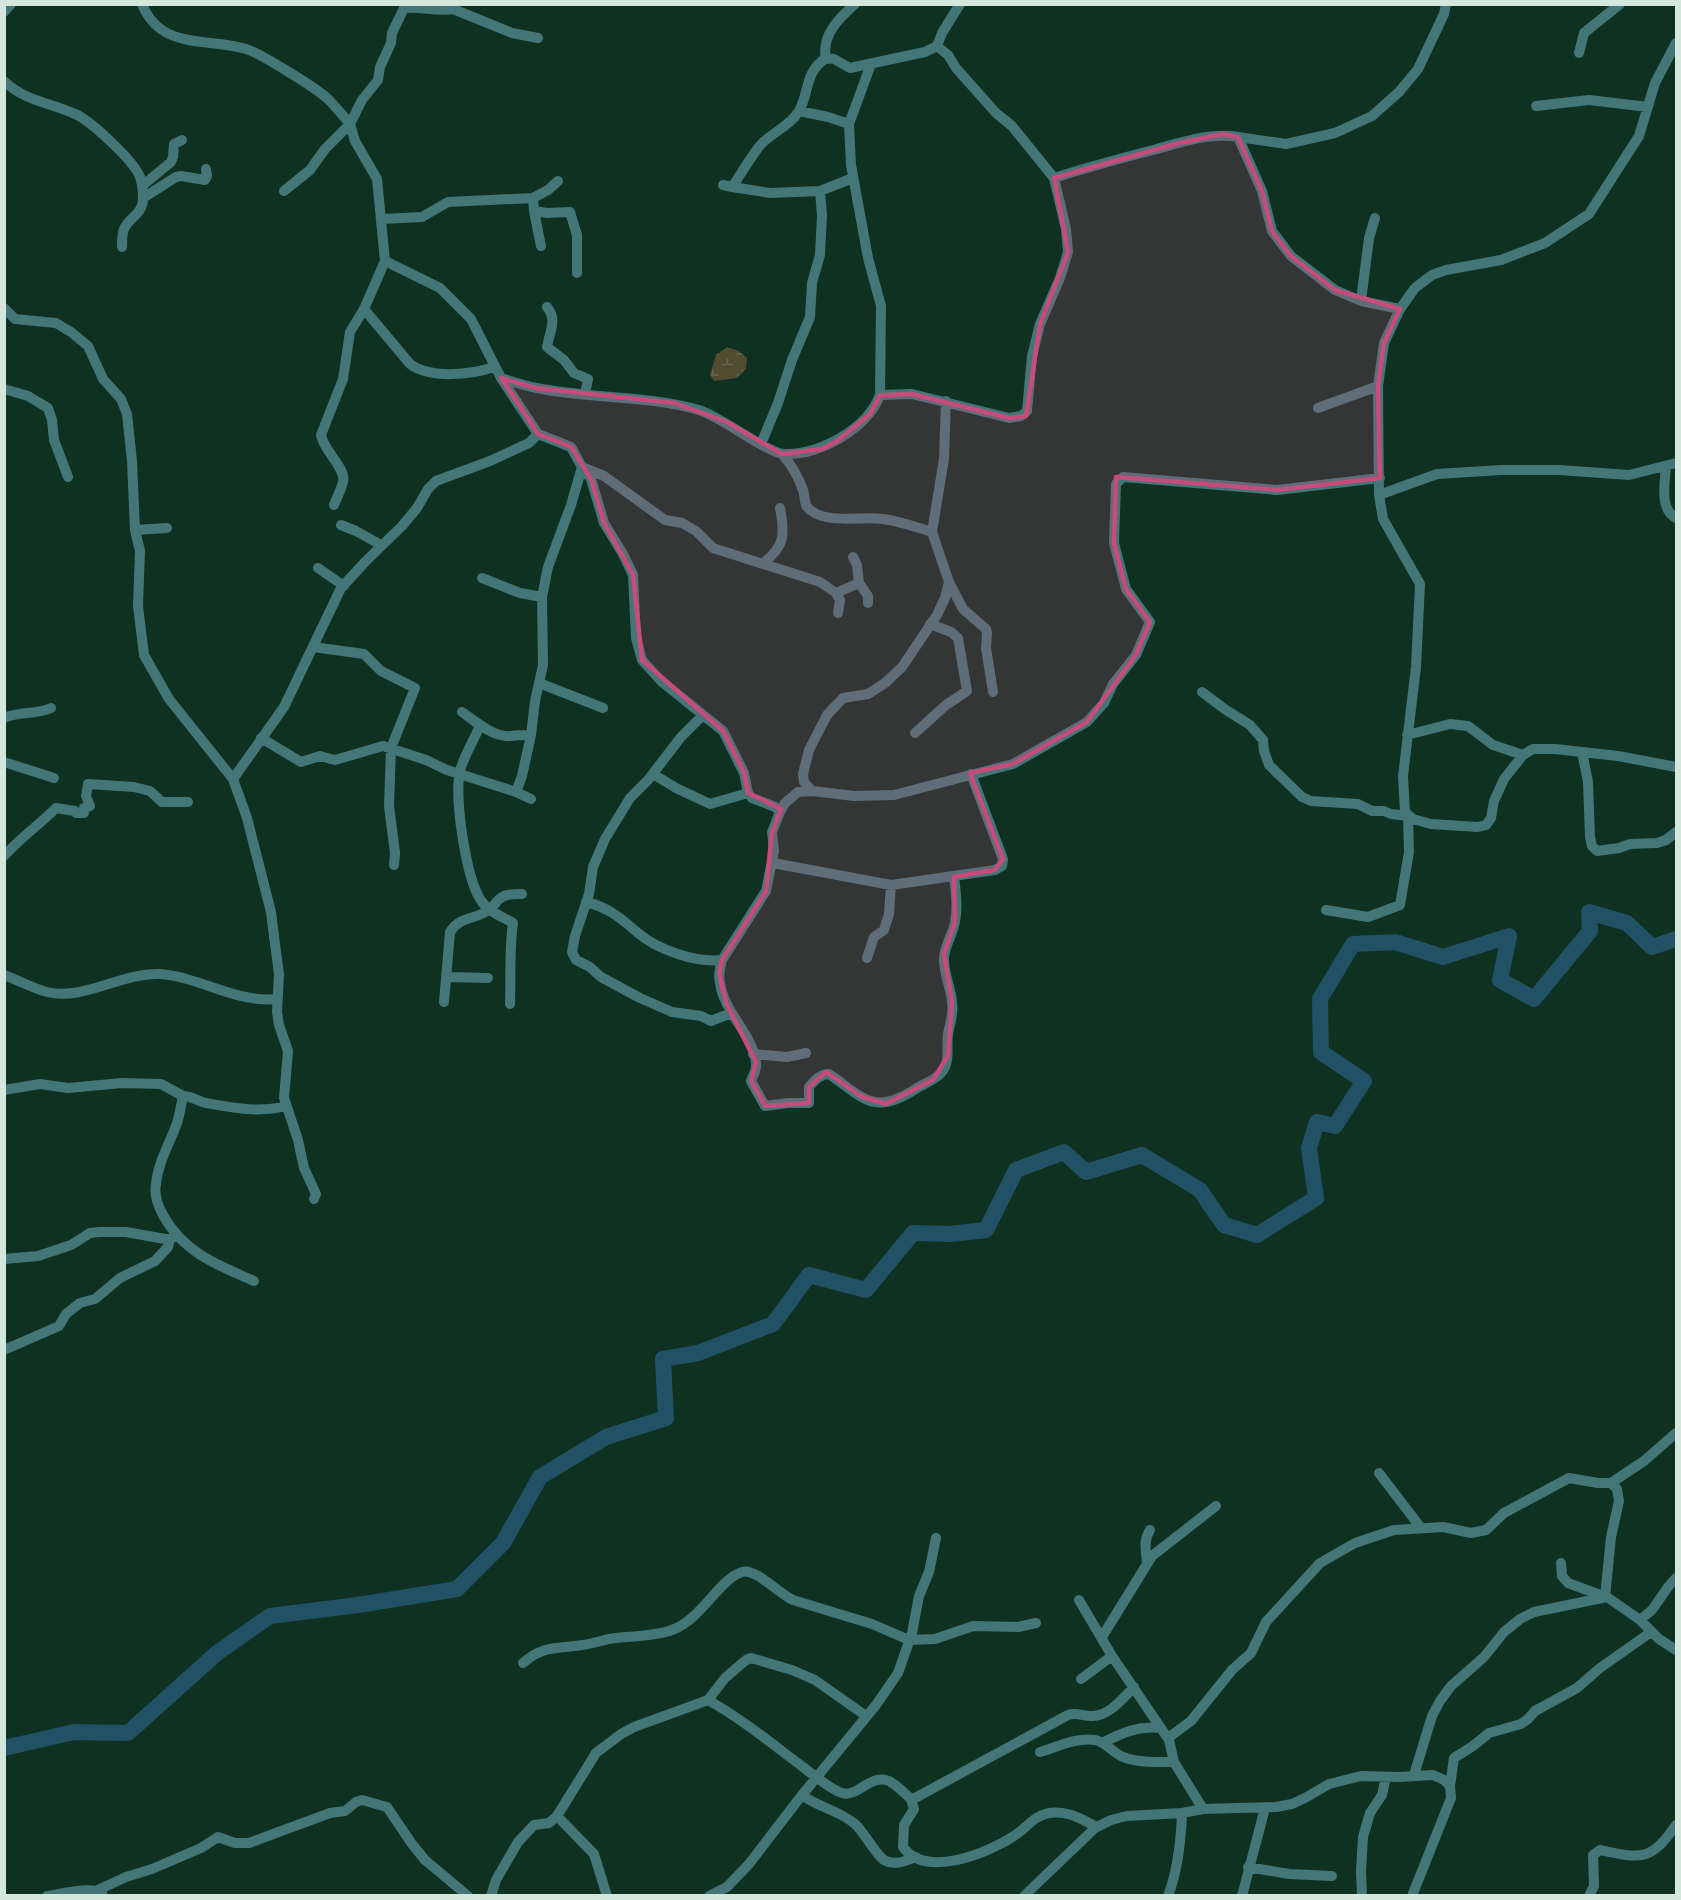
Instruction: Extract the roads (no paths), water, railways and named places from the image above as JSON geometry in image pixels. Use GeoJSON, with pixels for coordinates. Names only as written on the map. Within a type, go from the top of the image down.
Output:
{"type":"FeatureCollection","features":[{"type":"Feature","properties":{"kind":"street"},"geometry":{"type":"LineString","coordinates":[[4,12],[11,4]]}},
{"type":"Feature","properties":{"kind":"street"},"geometry":{"type":"LineString","coordinates":[[142,4],[149,18],[170,36],[247,49],[327,98],[350,124],[355,141],[377,180],[385,261],[364,309],[350,332],[343,379],[321,435],[322,443],[344,477],[334,505]]}},
{"type":"Feature","properties":{"kind":"street"},"geometry":{"type":"LineString","coordinates":[[826,58],[824,49],[834,24],[855,4]]}},
{"type":"Feature","properties":{"kind":"street"},"geometry":{"type":"LineString","coordinates":[[853,178],[820,191],[770,193],[728,186],[750,163],[758,147],[783,128],[799,111],[813,69],[826,58],[834,59],[850,68],[925,52],[938,46],[942,33],[960,4]]}},
{"type":"Feature","properties":{"kind":"street"},"geometry":{"type":"LineString","coordinates":[[1054,178],[1105,162],[1222,134],[1286,144],[1335,133],[1372,116],[1399,92],[1418,69],[1444,14],[1446,4]]}},
{"type":"Feature","properties":{"kind":"street"},"geometry":{"type":"LineString","coordinates":[[1579,53],[1584,33],[1620,4]]}},
{"type":"Feature","properties":{"kind":"street"},"geometry":{"type":"LineString","coordinates":[[284,191],[310,170],[325,149],[350,124],[363,100],[378,80],[380,68],[391,43],[392,33],[405,6],[443,11],[455,7],[512,33],[538,38]]}},
{"type":"Feature","properties":{"kind":"street"},"geometry":{"type":"LineString","coordinates":[[1326,910],[1368,917],[1400,905],[1409,852],[1408,816],[1404,805],[1403,776],[1416,667],[1420,584],[1383,519],[1379,495],[1378,386],[1384,343],[1400,309],[1415,288],[1432,275],[1446,270],[1501,260],[1545,243],[1589,214],[1638,136],[1655,83],[1677,42]]}},
{"type":"Feature","properties":{"kind":"street"},"geometry":{"type":"LineString","coordinates":[[880,396],[912,394],[1009,418],[1021,416],[1027,411],[1032,356],[1040,324],[1058,285],[1068,252],[1066,229],[1054,178],[1012,126],[996,113],[938,46]]}},
{"type":"Feature","properties":{"kind":"street"},"geometry":{"type":"LineString","coordinates":[[782,454],[822,449],[837,441],[870,414],[880,396],[881,306],[868,258],[853,178],[849,124],[871,63]]}},
{"type":"Feature","properties":{"kind":"street"},"geometry":{"type":"LineString","coordinates":[[4,81],[10,87],[33,99],[74,113],[102,132],[135,169],[141,179],[143,198],[138,215],[123,231],[122,247]]}},
{"type":"Feature","properties":{"kind":"street"},"geometry":{"type":"LineString","coordinates":[[1536,106],[1589,100],[1648,107]]}},
{"type":"Feature","properties":{"kind":"street"},"geometry":{"type":"LineString","coordinates":[[799,111],[849,124]]}},
{"type":"Feature","properties":{"kind":"street"},"geometry":{"type":"LineString","coordinates":[[1238,137],[1262,191],[1272,231],[1291,256],[1335,290],[1361,301],[1400,309]]}},
{"type":"Feature","properties":{"kind":"street"},"geometry":{"type":"LineString","coordinates":[[142,186],[171,162],[174,144],[182,140]]}},
{"type":"Feature","properties":{"kind":"street"},"geometry":{"type":"LineString","coordinates":[[143,198],[176,177],[205,180],[206,169]]}},
{"type":"Feature","properties":{"kind":"street"},"geometry":{"type":"LineString","coordinates":[[382,219],[422,217],[448,202],[533,198],[558,182]]}},
{"type":"Feature","properties":{"kind":"street"},"geometry":{"type":"LineString","coordinates":[[761,444],[810,317],[812,283],[820,255],[822,215],[820,191]]}},
{"type":"Feature","properties":{"kind":"street"},"geometry":{"type":"LineString","coordinates":[[533,198],[541,246]]}},
{"type":"Feature","properties":{"kind":"street"},"geometry":{"type":"LineString","coordinates":[[534,211],[570,212],[577,235],[576,273]]}},
{"type":"Feature","properties":{"kind":"street"},"geometry":{"type":"LineString","coordinates":[[1361,301],[1369,238],[1375,218]]}},
{"type":"Feature","properties":{"kind":"street"},"geometry":{"type":"LineString","coordinates":[[385,261],[440,288],[471,319],[494,367],[538,434],[571,447],[591,480],[604,523],[633,574],[636,638],[642,660],[661,681],[723,731],[744,773],[748,793],[752,798],[775,807],[780,812]]}},
{"type":"Feature","properties":{"kind":"street"},"geometry":{"type":"LineString","coordinates":[[547,307],[551,312],[553,327],[547,347],[564,360],[574,373],[588,379],[585,394]]}},
{"type":"Feature","properties":{"kind":"street"},"geometry":{"type":"LineString","coordinates":[[4,308],[15,319],[57,323],[88,346],[104,379],[121,399],[127,414],[132,452],[135,530],[140,551],[138,584],[142,647],[146,661],[169,699],[233,779],[247,818],[271,912],[279,974],[276,999],[279,1025],[288,1051],[284,1098],[304,1168],[316,1194],[314,1199]]}},
{"type":"Feature","properties":{"kind":"street"},"geometry":{"type":"LineString","coordinates":[[364,309],[410,364],[419,370],[469,374],[494,367]]}},
{"type":"Feature","properties":{"kind":"street"},"geometry":{"type":"LineString","coordinates":[[501,378],[536,388],[675,403],[703,412],[782,454],[790,463],[803,491],[807,507],[814,513],[828,518],[881,518],[932,532]]}},
{"type":"Feature","properties":{"kind":"street"},"geometry":{"type":"LineString","coordinates":[[1318,408],[1378,386]]}},
{"type":"Feature","properties":{"kind":"street"},"geometry":{"type":"LineString","coordinates":[[4,389],[28,396],[48,408],[54,440],[68,477]]}},
{"type":"Feature","properties":{"kind":"street"},"geometry":{"type":"LineString","coordinates":[[945,401],[944,459],[932,532],[950,582],[963,609],[986,629],[986,648],[993,692]]}},
{"type":"Feature","properties":{"kind":"street"},"geometry":{"type":"LineString","coordinates":[[233,779],[284,707],[333,602],[344,586],[381,545],[402,526],[417,508],[428,489],[436,482],[529,443],[538,434]]}},
{"type":"Feature","properties":{"kind":"street"},"geometry":{"type":"LineString","coordinates":[[1379,495],[1437,474],[1502,470],[1559,470],[1629,475],[1671,464],[1665,504],[1669,513],[1677,518]]}},
{"type":"Feature","properties":{"kind":"street"},"geometry":{"type":"LineString","coordinates":[[582,467],[604,476],[664,520],[682,523],[696,531],[713,548],[820,582],[836,593],[840,600],[838,613]]}},
{"type":"Feature","properties":{"kind":"street"},"geometry":{"type":"LineString","coordinates":[[516,792],[531,735],[535,701],[543,665],[542,597],[550,560],[566,521],[582,467]]}},
{"type":"Feature","properties":{"kind":"street"},"geometry":{"type":"LineString","coordinates":[[954,877],[955,922],[944,954],[952,1015],[948,1033],[948,1056],[941,1074],[886,1104],[868,1100],[830,1074],[825,1074],[817,1078],[810,1087],[809,1103],[765,1106],[751,1081],[756,1070],[756,1062],[744,1032],[730,1013],[719,982],[722,960],[766,891],[772,863],[772,832],[785,803],[798,792],[812,790],[854,796],[894,795],[971,774],[1004,768],[1080,727],[1104,703],[1113,684],[1136,655],[1150,622],[1126,589],[1114,543],[1116,484],[1123,477],[1277,490],[1380,478]]}},
{"type":"Feature","properties":{"kind":"street"},"geometry":{"type":"LineString","coordinates":[[763,563],[775,554],[781,544],[783,529],[780,508]]}},
{"type":"Feature","properties":{"kind":"street"},"geometry":{"type":"LineString","coordinates":[[341,525],[381,545]]}},
{"type":"Feature","properties":{"kind":"street"},"geometry":{"type":"LineString","coordinates":[[135,530],[167,528]]}},
{"type":"Feature","properties":{"kind":"street"},"geometry":{"type":"LineString","coordinates":[[853,557],[857,565],[859,583],[868,596],[868,603]]}},
{"type":"Feature","properties":{"kind":"street"},"geometry":{"type":"LineString","coordinates":[[318,568],[344,586]]}},
{"type":"Feature","properties":{"kind":"street"},"geometry":{"type":"LineString","coordinates":[[482,578],[520,593],[542,597]]}},
{"type":"Feature","properties":{"kind":"street"},"geometry":{"type":"LineString","coordinates":[[812,790],[804,782],[803,774],[813,740],[827,715],[843,698],[868,694],[885,683],[902,667],[945,598],[950,582]]}},
{"type":"Feature","properties":{"kind":"street"},"geometry":{"type":"LineString","coordinates":[[836,593],[859,583]]}},
{"type":"Feature","properties":{"kind":"street"},"geometry":{"type":"LineString","coordinates":[[915,733],[946,705],[967,691],[958,638],[951,632],[930,624]]}},
{"type":"Feature","properties":{"kind":"street"},"geometry":{"type":"LineString","coordinates":[[313,647],[364,654],[370,658],[377,669],[415,688],[391,748],[389,806],[395,853],[394,865]]}},
{"type":"Feature","properties":{"kind":"street"},"geometry":{"type":"LineString","coordinates":[[539,683],[603,708]]}},
{"type":"Feature","properties":{"kind":"street"},"geometry":{"type":"LineString","coordinates":[[1202,692],[1250,725],[1263,740],[1269,765],[1302,797],[1311,801],[1358,804],[1372,811],[1384,811],[1440,825],[1478,827],[1486,825],[1491,818],[1494,801],[1504,778],[1523,755],[1533,749],[1582,752],[1677,767]]}},
{"type":"Feature","properties":{"kind":"street"},"geometry":{"type":"LineString","coordinates":[[4,718],[42,712],[51,708]]}},
{"type":"Feature","properties":{"kind":"street"},"geometry":{"type":"LineString","coordinates":[[462,712],[480,725],[498,733],[510,736],[531,735]]}},
{"type":"Feature","properties":{"kind":"street"},"geometry":{"type":"LineString","coordinates":[[703,715],[676,743],[653,774],[626,804],[605,839],[593,867],[591,886],[572,952],[576,960],[590,967],[603,978],[662,1008],[711,1020],[730,1013]]}},
{"type":"Feature","properties":{"kind":"street"},"geometry":{"type":"LineString","coordinates":[[1407,735],[1450,724],[1468,726],[1493,745],[1523,755]]}},
{"type":"Feature","properties":{"kind":"street"},"geometry":{"type":"LineString","coordinates":[[480,725],[466,753],[460,773],[460,806],[468,867],[476,890],[482,903],[513,923],[509,945],[510,1004]]}},
{"type":"Feature","properties":{"kind":"street"},"geometry":{"type":"LineString","coordinates":[[261,738],[301,762],[320,756],[335,760],[380,746],[391,748],[447,770],[516,792],[531,800]]}},
{"type":"Feature","properties":{"kind":"street"},"geometry":{"type":"LineString","coordinates":[[1582,752],[1588,782],[1590,837],[1592,846],[1597,851],[1630,844],[1657,843],[1677,832]]}},
{"type":"Feature","properties":{"kind":"street"},"geometry":{"type":"LineString","coordinates":[[4,762],[54,778]]}},
{"type":"Feature","properties":{"kind":"street"},"geometry":{"type":"LineString","coordinates":[[653,774],[710,804],[748,793]]}},
{"type":"Feature","properties":{"kind":"street"},"geometry":{"type":"LineString","coordinates":[[772,863],[891,885],[995,870],[1002,866],[1003,859],[971,774]]}},
{"type":"Feature","properties":{"kind":"street"},"geometry":{"type":"LineString","coordinates":[[4,856],[56,808],[84,813],[84,808],[90,806],[87,796],[88,784],[134,787],[150,791],[162,802],[188,802]]}},
{"type":"Feature","properties":{"kind":"street"},"geometry":{"type":"LineString","coordinates":[[867,958],[874,937],[884,930],[889,914],[891,885]]}},
{"type":"Feature","properties":{"kind":"street"},"geometry":{"type":"LineString","coordinates":[[444,1002],[450,932],[453,926],[460,921],[490,910],[504,896],[522,894]]}},
{"type":"Feature","properties":{"kind":"street"},"geometry":{"type":"LineString","coordinates":[[586,902],[610,911],[629,923],[639,934],[662,946],[702,961],[722,960]]}},
{"type":"Feature","properties":{"kind":"street"},"geometry":{"type":"LineString","coordinates":[[4,975],[46,992],[59,993],[156,974],[190,979],[242,997],[276,999]]}},
{"type":"Feature","properties":{"kind":"street"},"geometry":{"type":"LineString","coordinates":[[446,977],[488,978]]}},
{"type":"Feature","properties":{"kind":"street"},"geometry":{"type":"LineString","coordinates":[[753,1054],[787,1057],[806,1053]]}},
{"type":"Feature","properties":{"kind":"street"},"geometry":{"type":"LineString","coordinates":[[4,1090],[40,1084],[68,1088],[122,1083],[160,1084],[183,1096],[202,1102],[252,1110],[268,1110],[286,1106]]}},
{"type":"Feature","properties":{"kind":"street"},"geometry":{"type":"LineString","coordinates":[[174,1238],[159,1208],[156,1184],[159,1169],[178,1120],[183,1096]]}},
{"type":"Feature","properties":{"kind":"street"},"geometry":{"type":"LineString","coordinates":[[4,1259],[38,1256],[71,1245],[90,1233],[126,1232],[174,1238],[221,1267],[254,1281]]}},
{"type":"Feature","properties":{"kind":"street"},"geometry":{"type":"LineString","coordinates":[[4,1350],[59,1326],[66,1314],[80,1303],[95,1299],[120,1278],[155,1261],[174,1238]]}},
{"type":"Feature","properties":{"kind":"street"},"geometry":{"type":"LineString","coordinates":[[1168,1738],[1191,1721],[1232,1670],[1251,1653],[1266,1622],[1320,1563],[1355,1543],[1394,1530],[1443,1527],[1471,1533],[1486,1530],[1504,1513],[1569,1478],[1611,1483],[1644,1461],[1677,1433]]}},
{"type":"Feature","properties":{"kind":"street"},"geometry":{"type":"LineString","coordinates":[[1379,1473],[1421,1528]]}},
{"type":"Feature","properties":{"kind":"street"},"geometry":{"type":"LineString","coordinates":[[1606,1597],[1611,1538],[1619,1501],[1617,1489],[1611,1483]]}},
{"type":"Feature","properties":{"kind":"street"},"geometry":{"type":"LineString","coordinates":[[1102,1637],[1133,1590],[1140,1572],[1152,1556],[1216,1506]]}},
{"type":"Feature","properties":{"kind":"street"},"geometry":{"type":"LineString","coordinates":[[1147,1564],[1145,1538],[1150,1530]]}},
{"type":"Feature","properties":{"kind":"street"},"geometry":{"type":"LineString","coordinates":[[709,1896],[727,1887],[749,1864],[898,1673],[909,1640],[919,1596],[929,1572],[936,1538]]}},
{"type":"Feature","properties":{"kind":"street"},"geometry":{"type":"LineString","coordinates":[[1561,1563],[1562,1576],[1568,1583],[1606,1597],[1640,1620],[1651,1632],[1677,1650]]}},
{"type":"Feature","properties":{"kind":"street"},"geometry":{"type":"LineString","coordinates":[[523,1663],[532,1654],[547,1648],[585,1645],[671,1630],[689,1621],[728,1581],[741,1572],[757,1575],[783,1596],[792,1600],[872,1624],[909,1640],[935,1639],[973,1626],[1018,1628],[1036,1623]]}},
{"type":"Feature","properties":{"kind":"street"},"geometry":{"type":"LineString","coordinates":[[1640,1620],[1652,1610],[1677,1578]]}},
{"type":"Feature","properties":{"kind":"street"},"geometry":{"type":"LineString","coordinates":[[1414,1775],[1432,1716],[1440,1701],[1450,1686],[1484,1657],[1508,1628],[1534,1612],[1606,1597]]}},
{"type":"Feature","properties":{"kind":"street"},"geometry":{"type":"LineString","coordinates":[[1079,1600],[1112,1656],[1168,1738],[1174,1762],[1203,1809]]}},
{"type":"Feature","properties":{"kind":"street"},"geometry":{"type":"LineString","coordinates":[[1412,1896],[1449,1804],[1454,1758],[1489,1733],[1521,1724],[1542,1707],[1577,1688],[1600,1668],[1651,1632]]}},
{"type":"Feature","properties":{"kind":"street"},"geometry":{"type":"LineString","coordinates":[[1081,1679],[1112,1656]]}},
{"type":"Feature","properties":{"kind":"street"},"geometry":{"type":"LineString","coordinates":[[491,1896],[496,1880],[518,1842],[534,1825],[549,1823],[557,1816],[596,1753],[634,1727],[708,1700],[734,1670],[746,1660],[756,1658],[815,1680],[866,1716]]}},
{"type":"Feature","properties":{"kind":"street"},"geometry":{"type":"LineString","coordinates":[[911,1799],[1068,1715],[1076,1713],[1096,1716],[1115,1707],[1134,1687]]}},
{"type":"Feature","properties":{"kind":"street"},"geometry":{"type":"LineString","coordinates":[[708,1700],[741,1721],[817,1777],[844,1793],[850,1793],[874,1781],[883,1779],[891,1782],[911,1799],[914,1809],[904,1825],[903,1846],[915,1857],[944,1862],[963,1859],[1017,1835],[1039,1815],[1049,1813],[1063,1812],[1096,1827]]}},
{"type":"Feature","properties":{"kind":"street"},"geometry":{"type":"LineString","coordinates":[[1102,1743],[1134,1729],[1146,1726],[1161,1728]]}},
{"type":"Feature","properties":{"kind":"street"},"geometry":{"type":"LineString","coordinates":[[1040,1752],[1090,1739],[1102,1743],[1123,1756],[1151,1762],[1174,1762]]}},
{"type":"Feature","properties":{"kind":"street"},"geometry":{"type":"LineString","coordinates":[[1024,1896],[1096,1827],[1111,1820],[1127,1816],[1182,1813],[1203,1809],[1265,1808],[1292,1804],[1329,1784],[1352,1777],[1433,1775],[1450,1786]]}},
{"type":"Feature","properties":{"kind":"street"},"geometry":{"type":"LineString","coordinates":[[1362,1896],[1360,1871],[1363,1836],[1370,1813],[1382,1795],[1386,1777]]}},
{"type":"Feature","properties":{"kind":"street"},"geometry":{"type":"LineString","coordinates":[[802,1795],[818,1806],[835,1811],[857,1825],[883,1860],[893,1863],[915,1857]]}},
{"type":"Feature","properties":{"kind":"street"},"geometry":{"type":"LineString","coordinates":[[47,1896],[85,1890],[101,1893],[126,1877],[152,1869],[201,1848],[218,1836],[235,1843],[249,1843],[330,1813],[341,1812],[363,1800],[387,1807],[425,1860],[468,1896]]}},
{"type":"Feature","properties":{"kind":"street"},"geometry":{"type":"LineString","coordinates":[[1242,1896],[1265,1808]]}},
{"type":"Feature","properties":{"kind":"street"},"geometry":{"type":"LineString","coordinates":[[1168,1896],[1173,1882],[1182,1813]]}},
{"type":"Feature","properties":{"kind":"street"},"geometry":{"type":"LineString","coordinates":[[557,1816],[594,1854],[607,1896]]}},
{"type":"Feature","properties":{"kind":"street"},"geometry":{"type":"LineString","coordinates":[[1589,1896],[1594,1886],[1593,1855],[1595,1852],[1600,1850],[1640,1856],[1663,1844],[1677,1825]]}},
{"type":"Feature","properties":{"kind":"street"},"geometry":{"type":"LineString","coordinates":[[1248,1867],[1289,1874],[1332,1876]]}},
{"type":"Feature","properties":{"kind":"waterway"},"geometry":{"type":"LineString","coordinates":[[4,1748],[74,1732],[128,1733],[217,1653],[270,1616],[457,1589],[503,1543],[540,1477],[606,1437],[666,1418],[663,1359],[698,1353],[773,1324],[809,1275],[866,1290],[913,1233],[950,1234],[986,1230],[1016,1170],[1064,1152],[1086,1172],[1142,1155],[1200,1190],[1224,1225],[1257,1235],[1316,1198],[1309,1148],[1317,1122],[1335,1126],[1364,1081],[1321,1052],[1320,999],[1353,944],[1395,942],[1443,957],[1509,936],[1500,980],[1534,999],[1590,931],[1589,912],[1627,923],[1652,947],[1676,939]]}}]}
